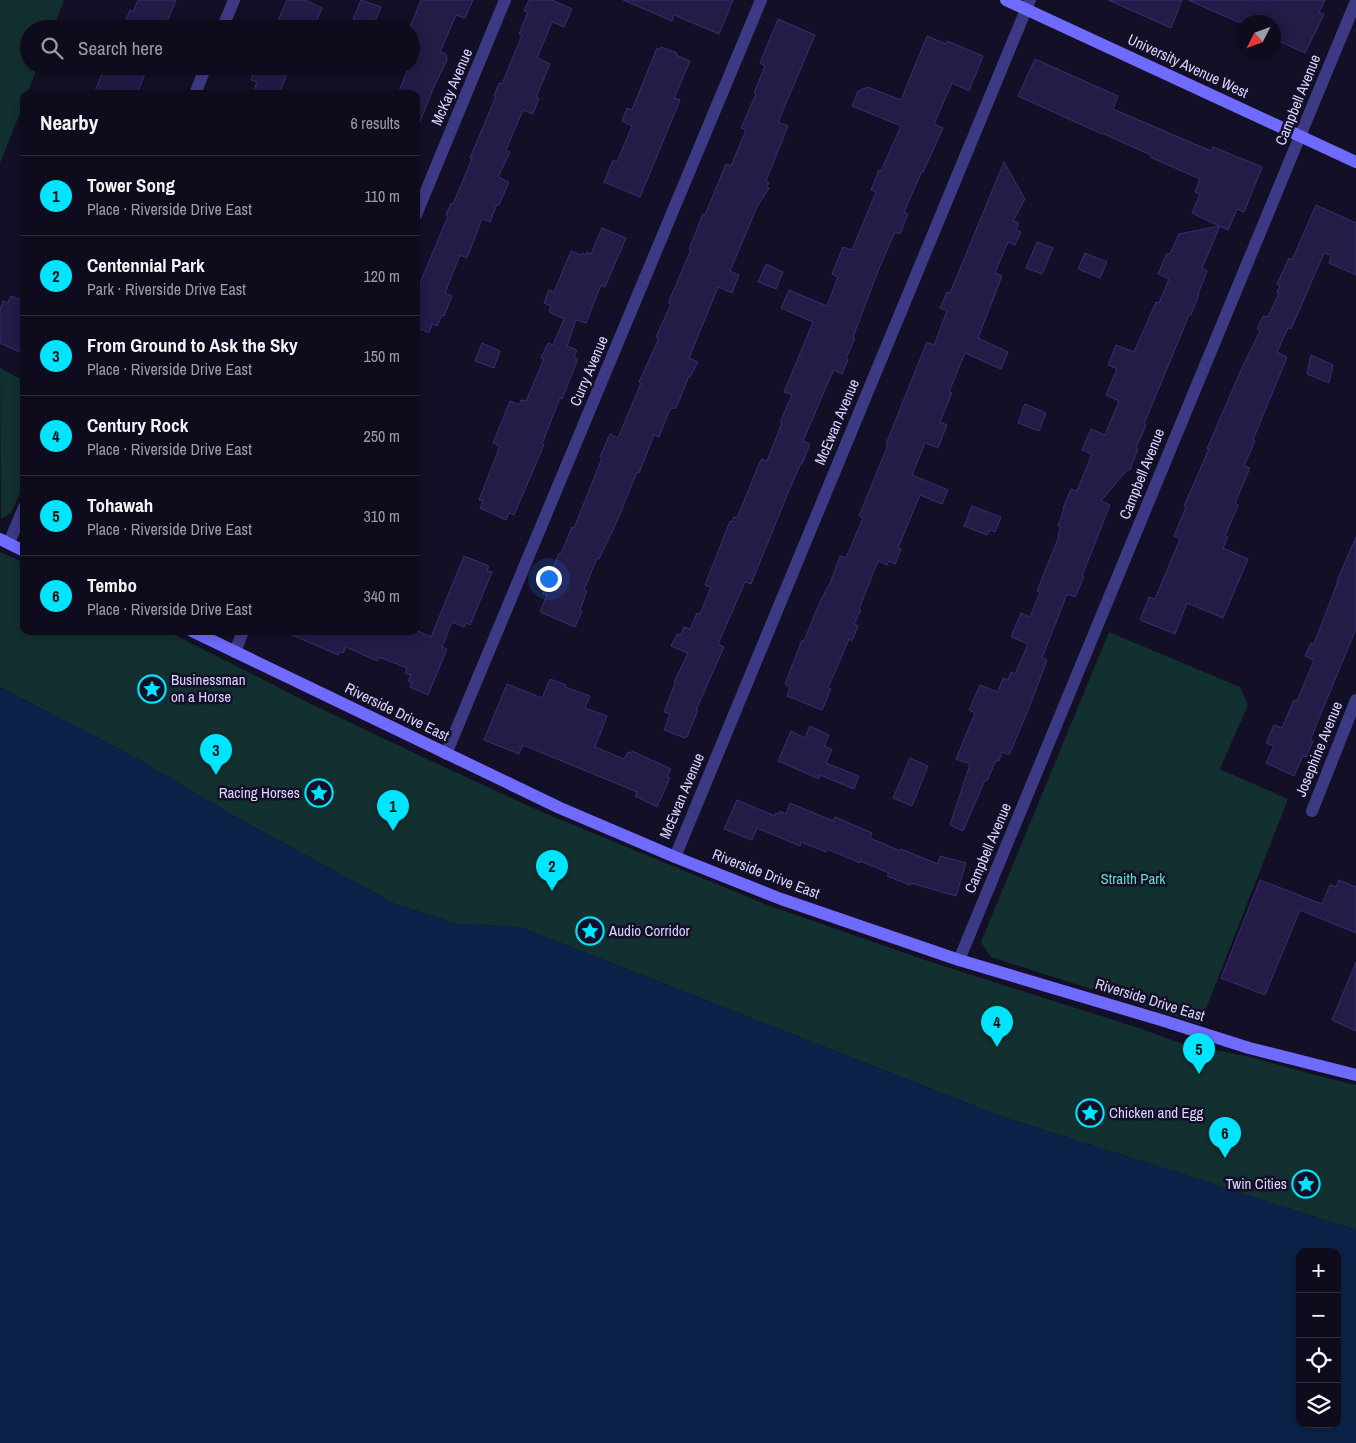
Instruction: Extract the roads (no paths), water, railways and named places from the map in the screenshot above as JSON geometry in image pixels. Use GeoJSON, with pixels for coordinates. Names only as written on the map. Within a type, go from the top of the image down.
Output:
{"type":"FeatureCollection","features":[{"type":"Feature","properties":{"kind":"main road","name":"University Avenue West"},"geometry":{"type":"LineString","coordinates":[[1006,0],[1028,5],[1356,162]]}},
{"type":"Feature","properties":{"kind":"main road"},"geometry":{"type":"LineString","coordinates":[[4,541],[20,549]]}},
{"type":"Feature","properties":{"kind":"main road","name":"Riverside Drive East"},"geometry":{"type":"LineString","coordinates":[[200,635],[560,808],[675,857],[782,899],[959,960],[1249,1048],[1356,1075]]}},
{"type":"Feature","properties":{"kind":"street"},"geometry":{"type":"LineString","coordinates":[[226,20],[234,0]]}},
{"type":"Feature","properties":{"kind":"street","name":"McKay Avenue"},"geometry":{"type":"LineString","coordinates":[[420,205],[505,0]]}},
{"type":"Feature","properties":{"kind":"street","name":"Curry Avenue"},"geometry":{"type":"LineString","coordinates":[[446,754],[761,0]]}},
{"type":"Feature","properties":{"kind":"street","name":"Campbell Avenue"},"geometry":{"type":"LineString","coordinates":[[959,960],[1356,1]]}},
{"type":"Feature","properties":{"kind":"street","name":"McEwan Avenue"},"geometry":{"type":"LineString","coordinates":[[675,857],[1028,5]]}},
{"type":"Feature","properties":{"kind":"street"},"geometry":{"type":"LineString","coordinates":[[197,90],[202,75]]}},
{"type":"Feature","properties":{"kind":"street"},"geometry":{"type":"LineString","coordinates":[[4,541],[20,514]]}},
{"type":"Feature","properties":{"kind":"street"},"geometry":{"type":"LineString","coordinates":[[235,652],[241,635]]}},
{"type":"Feature","properties":{"kind":"street","name":"Josephine Avenue"},"geometry":{"type":"LineString","coordinates":[[1312,811],[1356,700]]}},
{"type":"Feature","properties":{"kind":"water"},"geometry":{"type":"Polygon","coordinates":[[[0,687],[136,758],[238,818],[395,904],[457,924],[520,927],[998,1115],[1356,1230],[1356,1443],[0,1443],[0,687]]]}},
{"type":"Feature","properties":{"kind":"place","name":"Businessman on a Horse"},"geometry":{"type":"Point","coordinates":[152,689]}},
{"type":"Feature","properties":{"kind":"place","name":"From Ground to Ask the Sky"},"geometry":{"type":"Point","coordinates":[216,775]}},
{"type":"Feature","properties":{"kind":"place","name":"Racing Horses"},"geometry":{"type":"Point","coordinates":[319,793]}},
{"type":"Feature","properties":{"kind":"place","name":"Tower Song"},"geometry":{"type":"Point","coordinates":[393,831]}},
{"type":"Feature","properties":{"kind":"place","name":"Centennial Park"},"geometry":{"type":"Point","coordinates":[552,891]}},
{"type":"Feature","properties":{"kind":"place","name":"Audio Corridor"},"geometry":{"type":"Point","coordinates":[590,931]}},
{"type":"Feature","properties":{"kind":"place","name":"Century Rock"},"geometry":{"type":"Point","coordinates":[997,1047]}},
{"type":"Feature","properties":{"kind":"place","name":"Tohawah"},"geometry":{"type":"Point","coordinates":[1199,1074]}},
{"type":"Feature","properties":{"kind":"place","name":"Chicken and Egg"},"geometry":{"type":"Point","coordinates":[1090,1113]}},
{"type":"Feature","properties":{"kind":"place","name":"Tembo"},"geometry":{"type":"Point","coordinates":[1225,1158]}},
{"type":"Feature","properties":{"kind":"place","name":"Twin Cities"},"geometry":{"type":"Point","coordinates":[1306,1184]}},
{"type":"Feature","properties":{"kind":"park label","name":"Straith Park"},"geometry":{"type":"Point","coordinates":[1133,879]}}]}
